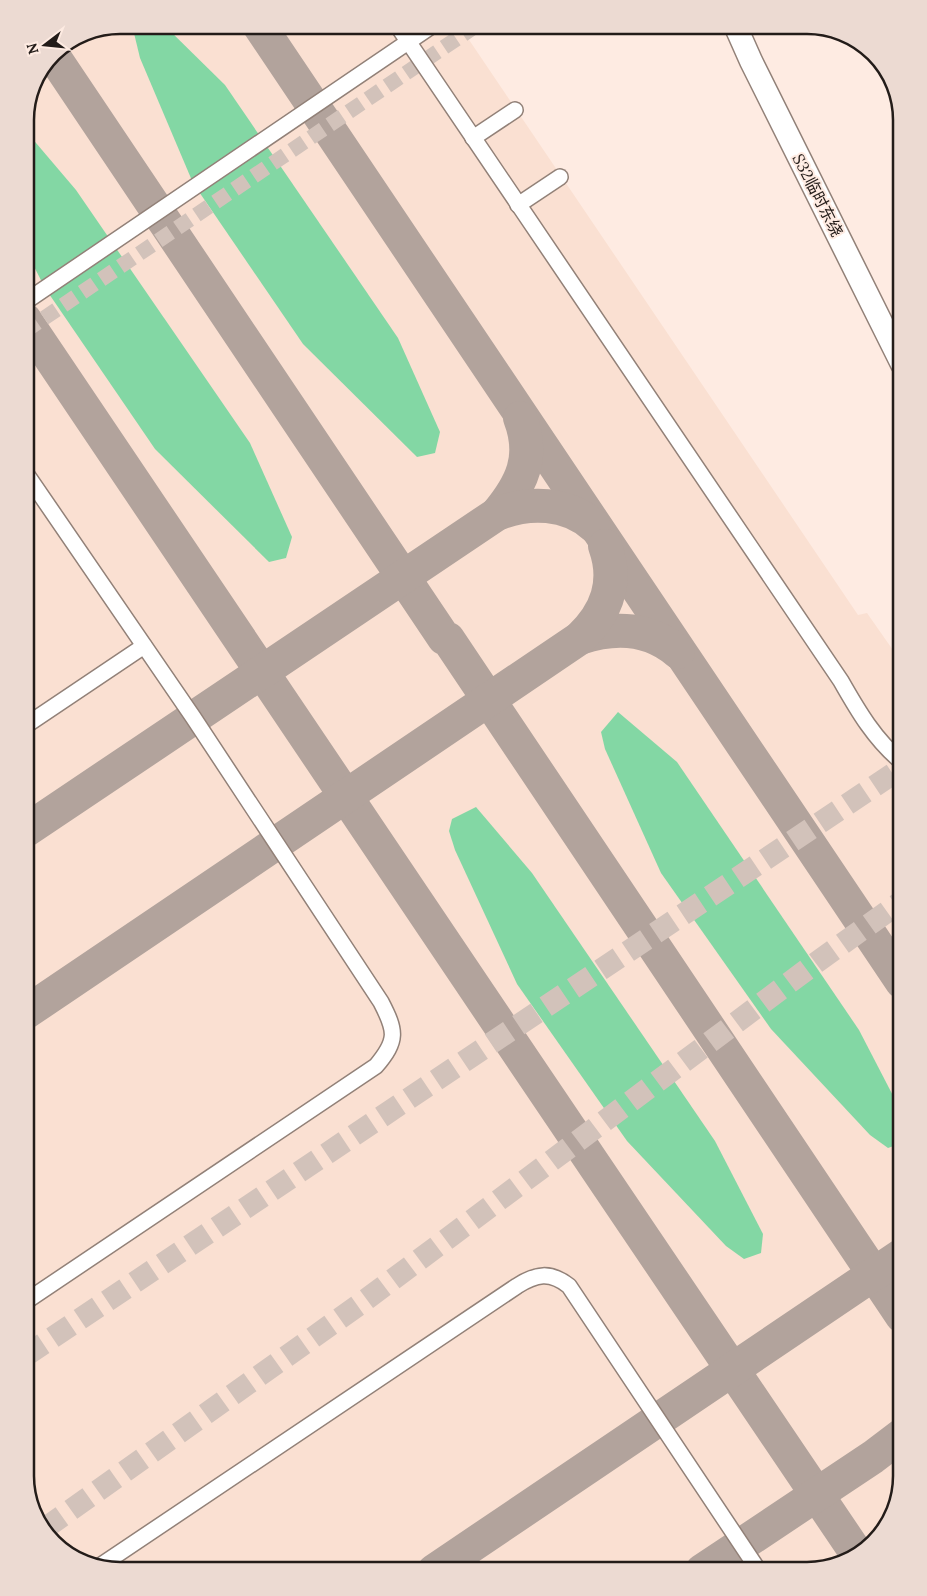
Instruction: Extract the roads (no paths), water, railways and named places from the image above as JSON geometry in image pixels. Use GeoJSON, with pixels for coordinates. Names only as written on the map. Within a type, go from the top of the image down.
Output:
{"type":"FeatureCollection","features":[{"type":"Feature","properties":{"kind":"highway","name":"S32临时东绕"},"geometry":{"type":"LineString","coordinates":[[739,34],[893,346]]}},
{"type":"Feature","properties":{"kind":"lane"},"geometry":{"type":"LineString","coordinates":[[403,34],[835,673],[863,719],[893,753]]}},
{"type":"Feature","properties":{"kind":"lane"},"geometry":{"type":"LineString","coordinates":[[34,296],[420,34]]}},
{"type":"Feature","properties":{"kind":"lane"},"geometry":{"type":"LineString","coordinates":[[473,138],[516,110]]}},
{"type":"Feature","properties":{"kind":"lane"},"geometry":{"type":"LineString","coordinates":[[518,205],[560,177]]}},
{"type":"Feature","properties":{"kind":"lane"},"geometry":{"type":"LineString","coordinates":[[34,485],[144,646],[381,1002],[390,1020],[393,1036],[388,1052],[376,1066],[34,1296]]}},
{"type":"Feature","properties":{"kind":"lane"},"geometry":{"type":"LineString","coordinates":[[34,720],[144,646]]}},
{"type":"Feature","properties":{"kind":"lane"},"geometry":{"type":"LineString","coordinates":[[107,1561],[517,1286],[527,1280],[540,1276],[559,1278],[568,1286],[753,1562]]}},
{"type":"Feature","properties":{"kind":"tunnel"},"geometry":{"type":"LineString","coordinates":[[34,325],[464,34]]}},
{"type":"Feature","properties":{"kind":"tunnel"},"geometry":{"type":"LineString","coordinates":[[34,1350],[893,774]]}},
{"type":"Feature","properties":{"kind":"tunnel"},"geometry":{"type":"LineString","coordinates":[[49,1525],[360,1304],[817,962],[893,907]]}}]}
